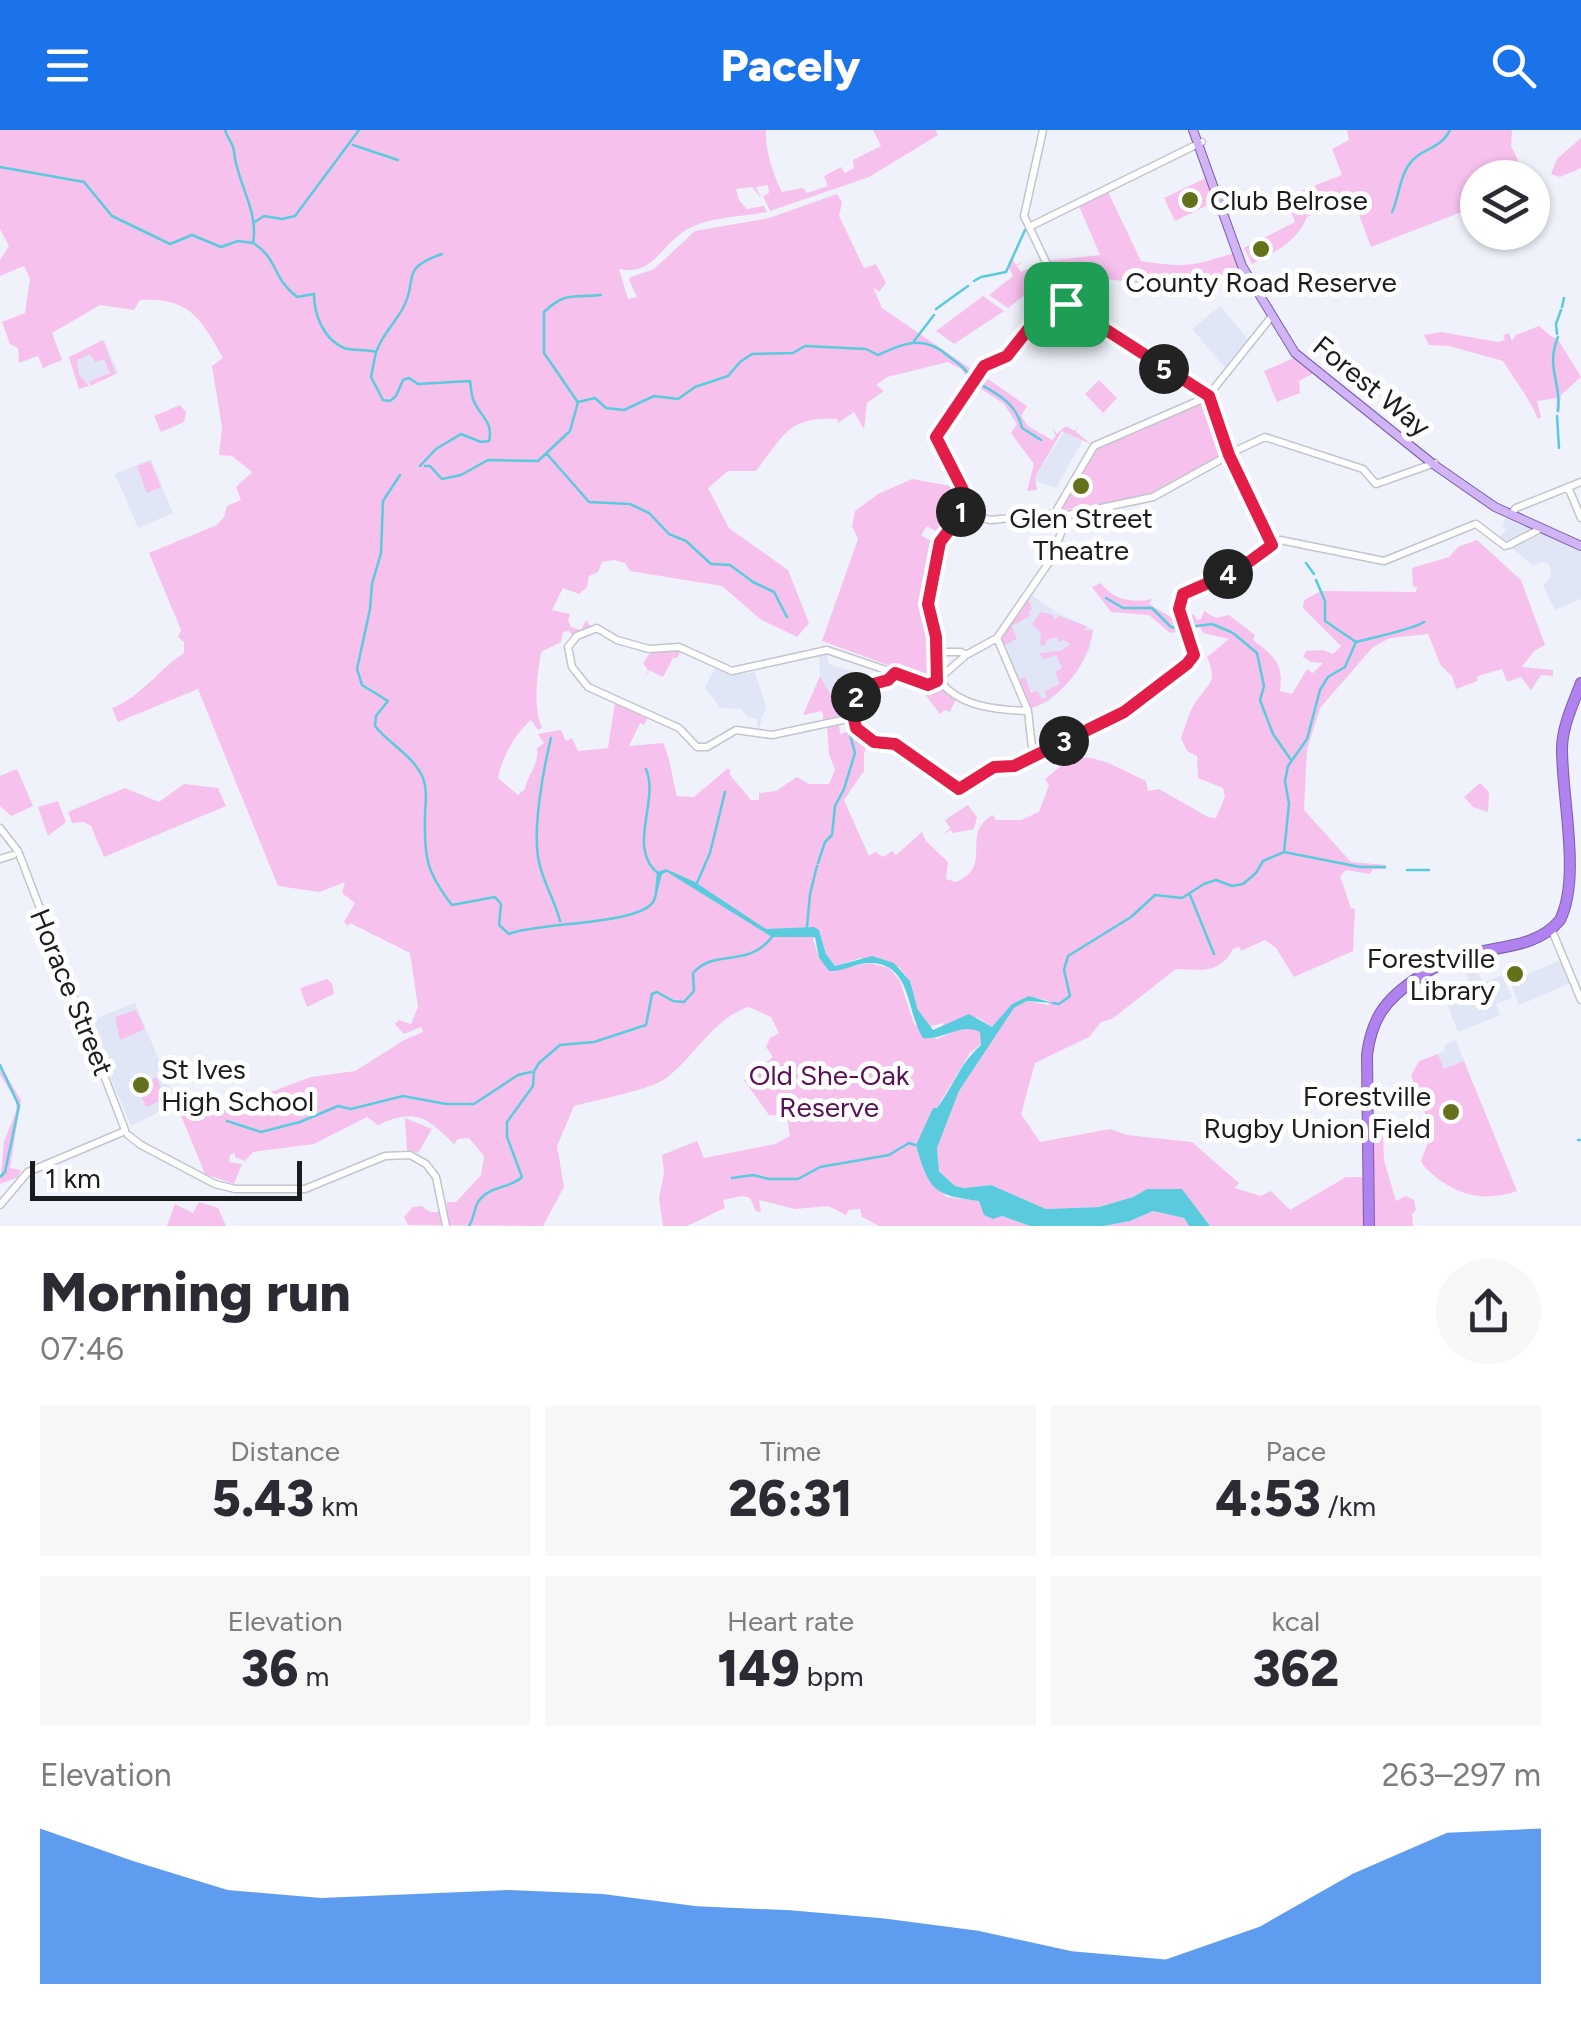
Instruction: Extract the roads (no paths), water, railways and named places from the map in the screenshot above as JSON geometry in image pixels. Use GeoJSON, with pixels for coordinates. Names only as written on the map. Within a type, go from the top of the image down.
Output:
{"type":"FeatureCollection","features":[{"type":"Feature","properties":{"kind":"highway"},"geometry":{"type":"LineString","coordinates":[[1370,1226],[1367,1055],[1372,1029],[1398,994],[1446,963],[1552,931],[1570,905],[1578,877],[1564,730],[1581,684]]}},
{"type":"Feature","properties":{"kind":"highway"},"geometry":{"type":"LineString","coordinates":[[1564,748],[1581,693]]}},
{"type":"Feature","properties":{"kind":"main road","name":"Forest Way"},"geometry":{"type":"LineString","coordinates":[[1195,130],[1242,266],[1298,356],[1434,463],[1511,514],[1581,544]]}},
{"type":"Feature","properties":{"kind":"street"},"geometry":{"type":"LineString","coordinates":[[1043,130],[1024,214],[1066,304],[1206,397],[1272,545]]}},
{"type":"Feature","properties":{"kind":"street"},"geometry":{"type":"LineString","coordinates":[[1029,227],[1200,143]]}},
{"type":"Feature","properties":{"kind":"street"},"geometry":{"type":"LineString","coordinates":[[1028,710],[980,706],[951,694],[939,679],[928,604],[940,539],[960,514],[964,487],[936,437],[984,366],[1007,356],[1030,327],[1066,304]]}},
{"type":"Feature","properties":{"kind":"street"},"geometry":{"type":"LineString","coordinates":[[1055,514],[1095,445],[1206,397],[1272,316]]}},
{"type":"Feature","properties":{"kind":"street"},"geometry":{"type":"LineString","coordinates":[[852,718],[772,735],[736,730],[699,748],[679,728],[588,687],[572,667],[568,651],[574,638],[596,628],[626,643],[655,651],[680,647],[734,672],[827,650],[928,685],[966,655],[996,638],[1050,562],[1066,518],[1075,512],[1151,498],[1265,436],[1361,468],[1372,483],[1382,484],[1434,463]]}},
{"type":"Feature","properties":{"kind":"street"},"geometry":{"type":"LineString","coordinates":[[1511,514],[1515,508],[1581,482]]}},
{"type":"Feature","properties":{"kind":"street"},"geometry":{"type":"LineString","coordinates":[[1568,487],[1581,518]]}},
{"type":"Feature","properties":{"kind":"street"},"geometry":{"type":"LineString","coordinates":[[960,514],[992,520],[1055,514],[1066,518]]}},
{"type":"Feature","properties":{"kind":"street"},"geometry":{"type":"LineString","coordinates":[[894,673],[888,680],[872,683],[860,692],[852,706],[852,718],[866,738],[895,744],[959,789],[994,767],[1012,767],[1124,712],[1191,660],[1194,651],[1178,605],[1183,594],[1238,570],[1272,545],[1285,540],[1384,561],[1475,525],[1507,546],[1542,528]]}},
{"type":"Feature","properties":{"kind":"street"},"geometry":{"type":"LineString","coordinates":[[996,638],[1028,710],[1033,757]]}},
{"type":"Feature","properties":{"kind":"street"},"geometry":{"type":"LineString","coordinates":[[937,652],[966,655]]}},
{"type":"Feature","properties":{"kind":"street","name":"Horace Street"},"geometry":{"type":"LineString","coordinates":[[0,829],[127,1132]]}},
{"type":"Feature","properties":{"kind":"street"},"geometry":{"type":"LineString","coordinates":[[1552,931],[1581,1000]]}},
{"type":"Feature","properties":{"kind":"street"},"geometry":{"type":"LineString","coordinates":[[0,1205],[32,1170],[127,1132],[210,1181],[234,1189],[305,1189],[385,1156],[410,1155],[424,1162],[436,1178],[446,1226]]}},
{"type":"Feature","properties":{"kind":"water"},"geometry":{"type":"Polygon","coordinates":[[[666,869],[695,882],[766,929],[814,927],[835,966],[872,956],[894,963],[910,981],[918,1010],[933,1030],[969,1014],[992,1027],[1012,1004],[1029,996],[1053,1003],[1027,1001],[1014,1008],[959,1091],[937,1148],[939,1171],[955,1186],[991,1185],[1046,1209],[1099,1207],[1147,1189],[1182,1189],[1210,1226],[1189,1226],[1184,1218],[1153,1211],[1104,1226],[1030,1226],[1002,1216],[993,1219],[984,1215],[979,1201],[943,1193],[930,1181],[916,1145],[933,1108],[937,1108],[981,1045],[980,1032],[965,1029],[923,1038],[906,991],[894,971],[870,963],[829,971],[819,958],[815,937],[772,937],[667,872],[662,874],[658,890],[655,889],[657,872],[666,869]]]}},
{"type":"Feature","properties":{"kind":"waterway"},"geometry":{"type":"LineString","coordinates":[[225,130],[253,220],[253,243],[267,255],[297,297],[314,294],[318,318],[330,339],[344,348],[376,352],[371,377],[383,400],[390,401],[396,396],[403,380],[409,378],[418,384],[470,381],[473,399],[488,423],[489,441],[461,434],[436,449],[420,466]]}},
{"type":"Feature","properties":{"kind":"waterway"},"geometry":{"type":"LineString","coordinates":[[253,223],[264,216],[295,216],[359,130]]}},
{"type":"Feature","properties":{"kind":"waterway"},"geometry":{"type":"LineString","coordinates":[[1392,212],[1408,166],[1441,142],[1450,130]]}},
{"type":"Feature","properties":{"kind":"waterway"},"geometry":{"type":"LineString","coordinates":[[353,145],[398,160]]}},
{"type":"Feature","properties":{"kind":"waterway"},"geometry":{"type":"LineString","coordinates":[[0,167],[84,182],[112,216],[170,244],[192,235],[221,247],[238,241],[253,243]]}},
{"type":"Feature","properties":{"kind":"waterway"},"geometry":{"type":"LineString","coordinates":[[974,281],[1006,272],[1025,230]]}},
{"type":"Feature","properties":{"kind":"waterway"},"geometry":{"type":"LineString","coordinates":[[377,350],[403,308],[415,270],[442,254]]}},
{"type":"Feature","properties":{"kind":"waterway"},"geometry":{"type":"LineString","coordinates":[[936,309],[968,286]]}},
{"type":"Feature","properties":{"kind":"waterway"},"geometry":{"type":"LineString","coordinates":[[577,401],[544,353],[544,312],[564,298],[601,295]]}},
{"type":"Feature","properties":{"kind":"waterway"},"geometry":{"type":"LineString","coordinates":[[1562,307],[1564,298]]}},
{"type":"Feature","properties":{"kind":"waterway"},"geometry":{"type":"LineString","coordinates":[[1557,334],[1561,310]]}},
{"type":"Feature","properties":{"kind":"waterway"},"geometry":{"type":"LineString","coordinates":[[914,341],[934,315]]}},
{"type":"Feature","properties":{"kind":"waterway"},"geometry":{"type":"LineString","coordinates":[[1558,337],[1553,366],[1558,411]]}},
{"type":"Feature","properties":{"kind":"waterway"},"geometry":{"type":"LineString","coordinates":[[425,466],[430,466],[442,479],[461,475],[488,460],[538,461],[570,431],[578,402],[595,398],[606,408],[624,410],[654,396],[678,399],[695,387],[728,376],[752,354],[793,353],[805,346],[866,349],[878,355],[905,344],[922,343],[938,349],[971,378]]}},
{"type":"Feature","properties":{"kind":"waterway"},"geometry":{"type":"LineString","coordinates":[[978,383],[1006,401],[1022,428],[1041,440]]}},
{"type":"Feature","properties":{"kind":"waterway"},"geometry":{"type":"LineString","coordinates":[[1557,416],[1559,448]]}},
{"type":"Feature","properties":{"kind":"waterway"},"geometry":{"type":"LineString","coordinates":[[547,454],[589,502],[630,504],[649,513],[669,534],[686,541],[711,564],[730,565],[774,592],[787,617]]}},
{"type":"Feature","properties":{"kind":"waterway"},"geometry":{"type":"LineString","coordinates":[[400,475],[383,501],[381,553],[357,669],[362,685],[388,701],[376,716],[375,726],[414,763],[423,778],[427,855],[437,884],[452,905],[495,897],[501,904],[499,925],[509,934],[628,915],[653,902],[657,887]]}},
{"type":"Feature","properties":{"kind":"waterway"},"geometry":{"type":"LineString","coordinates":[[1306,563],[1314,574]]}},
{"type":"Feature","properties":{"kind":"waterway"},"geometry":{"type":"LineString","coordinates":[[1316,580],[1325,601],[1325,621],[1356,642]]}},
{"type":"Feature","properties":{"kind":"waterway"},"geometry":{"type":"LineString","coordinates":[[1106,598],[1123,608],[1152,608],[1171,627],[1182,629]]}},
{"type":"Feature","properties":{"kind":"waterway"},"geometry":{"type":"LineString","coordinates":[[1053,1003],[1059,1004],[1070,996],[1064,970],[1068,956],[1131,917],[1155,895],[1182,898],[1216,880],[1232,886],[1243,884],[1263,861],[1284,852],[1288,766],[1307,739],[1320,690],[1328,677],[1345,667],[1356,642],[1424,622]]}},
{"type":"Feature","properties":{"kind":"waterway"},"geometry":{"type":"LineString","coordinates":[[1189,627],[1212,624],[1231,632]]}},
{"type":"Feature","properties":{"kind":"waterway"},"geometry":{"type":"LineString","coordinates":[[1233,633],[1257,653],[1264,686],[1260,700],[1273,734],[1291,760]]}},
{"type":"Feature","properties":{"kind":"waterway"},"geometry":{"type":"LineString","coordinates":[[818,863],[825,842],[832,835],[835,806],[855,753],[848,727]]}},
{"type":"Feature","properties":{"kind":"waterway"},"geometry":{"type":"LineString","coordinates":[[551,738],[539,800],[537,849],[560,921]]}},
{"type":"Feature","properties":{"kind":"waterway"},"geometry":{"type":"LineString","coordinates":[[646,769],[649,796],[645,852],[660,875]]}},
{"type":"Feature","properties":{"kind":"waterway"},"geometry":{"type":"LineString","coordinates":[[696,885],[710,853],[725,792]]}},
{"type":"Feature","properties":{"kind":"waterway"},"geometry":{"type":"LineString","coordinates":[[1284,852],[1360,867],[1385,867]]}},
{"type":"Feature","properties":{"kind":"waterway"},"geometry":{"type":"LineString","coordinates":[[807,927],[817,866]]}},
{"type":"Feature","properties":{"kind":"waterway"},"geometry":{"type":"LineString","coordinates":[[1407,870],[1429,870]]}},
{"type":"Feature","properties":{"kind":"waterway"},"geometry":{"type":"LineString","coordinates":[[1190,895],[1214,954]]}},
{"type":"Feature","properties":{"kind":"waterway"},"geometry":{"type":"LineString","coordinates":[[469,1226],[483,1197],[522,1177],[507,1137],[507,1122],[533,1086],[539,1063],[560,1045],[594,1042],[646,1025],[652,994],[657,992],[684,1002],[694,991],[693,973],[702,966],[752,953],[772,937]]}},
{"type":"Feature","properties":{"kind":"waterway"},"geometry":{"type":"LineString","coordinates":[[0,1065],[19,1106],[5,1172],[0,1177]]}},
{"type":"Feature","properties":{"kind":"waterway"},"geometry":{"type":"LineString","coordinates":[[227,1121],[261,1132],[300,1122],[338,1106],[351,1109],[403,1096],[446,1104],[474,1104],[518,1075],[531,1072]]}},
{"type":"Feature","properties":{"kind":"waterway"},"geometry":{"type":"LineString","coordinates":[[732,1178],[753,1175],[798,1179],[820,1167],[889,1155],[909,1143],[915,1145]]}},
{"type":"Feature","properties":{"kind":"place","name":"Club Belrose"},"geometry":{"type":"Point","coordinates":[1190,200]}},
{"type":"Feature","properties":{"kind":"place","name":"County Road Reserve"},"geometry":{"type":"Point","coordinates":[1261,249]}},
{"type":"Feature","properties":{"kind":"place","name":"Glen Street Theatre"},"geometry":{"type":"Point","coordinates":[1081,486]}},
{"type":"Feature","properties":{"kind":"place","name":"Forestville Library"},"geometry":{"type":"Point","coordinates":[1515,974]}},
{"type":"Feature","properties":{"kind":"place","name":"St Ives High School"},"geometry":{"type":"Point","coordinates":[141,1085]}},
{"type":"Feature","properties":{"kind":"place","name":"Forestville Rugby Union Field"},"geometry":{"type":"Point","coordinates":[1451,1112]}},
{"type":"Feature","properties":{"kind":"park label","name":"Old She-Oak Reserve"},"geometry":{"type":"Point","coordinates":[829,1091]}}]}
